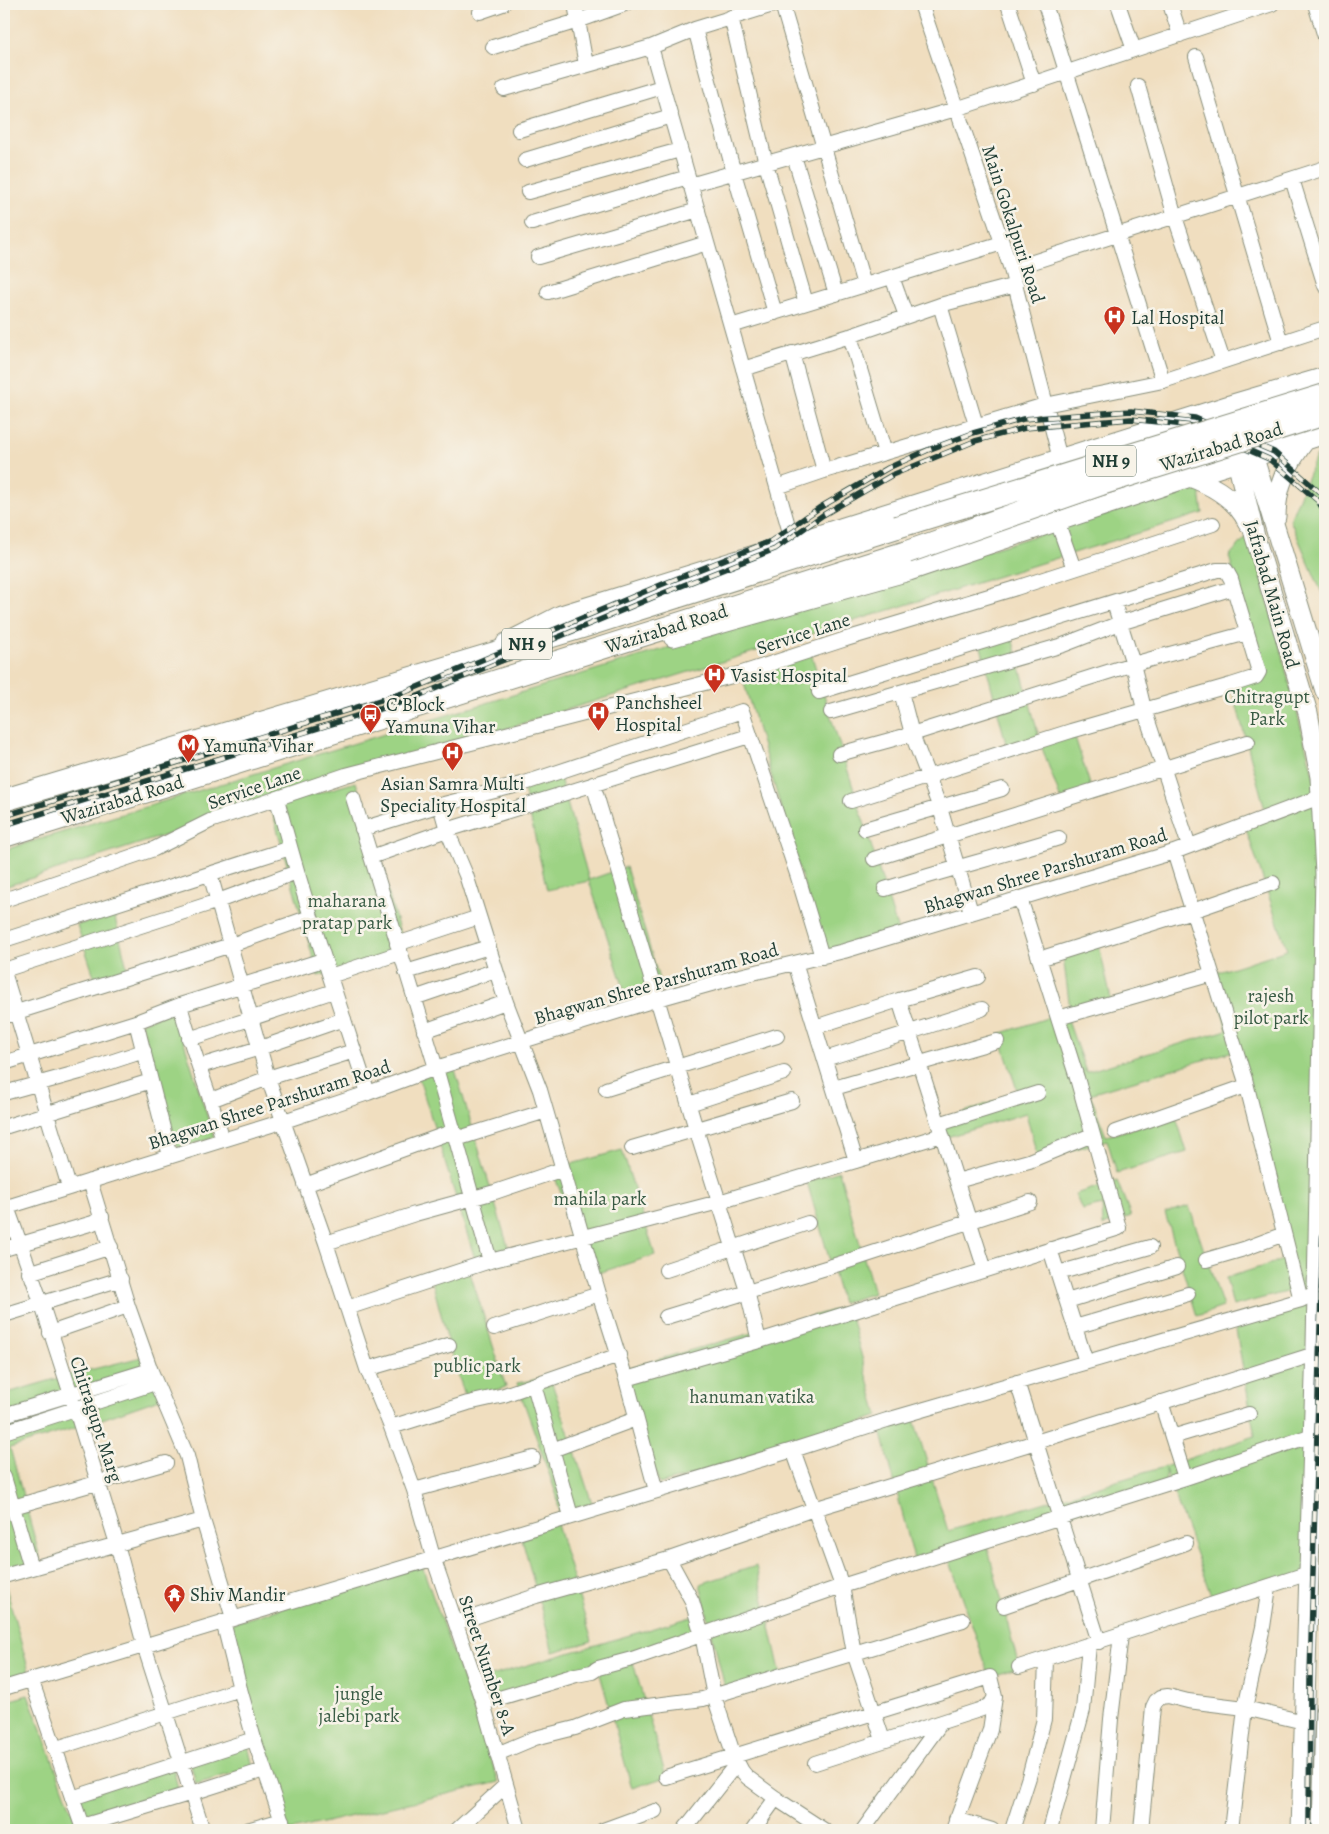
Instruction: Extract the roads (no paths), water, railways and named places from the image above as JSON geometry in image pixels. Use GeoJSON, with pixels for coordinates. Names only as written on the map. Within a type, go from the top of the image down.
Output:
{"type":"FeatureCollection","features":[{"type":"Feature","properties":{"kind":"highway","name":"Wazirabad Road"},"geometry":{"type":"LineString","coordinates":[[4,800],[582,627],[896,527],[1325,395]]}},
{"type":"Feature","properties":{"kind":"highway","name":"Wazirabad Road"},"geometry":{"type":"LineString","coordinates":[[4,836],[907,552],[1101,484],[1325,414]]}},
{"type":"Feature","properties":{"kind":"main road"},"geometry":{"type":"LineString","coordinates":[[471,660],[561,614],[793,544],[1325,377]]}},
{"type":"Feature","properties":{"kind":"main road","name":"Jafrabad Main Road"},"geometry":{"type":"LineString","coordinates":[[1228,406],[1246,459],[1278,536],[1325,691]]}},
{"type":"Feature","properties":{"kind":"main road"},"geometry":{"type":"LineString","coordinates":[[485,684],[554,669],[910,571],[1307,438],[1325,434]]}},
{"type":"Feature","properties":{"kind":"main road"},"geometry":{"type":"LineString","coordinates":[[1278,536],[1276,515],[1278,494],[1284,474],[1294,455],[1307,438]]}},
{"type":"Feature","properties":{"kind":"main road","name":"Jafrabad Main Road"},"geometry":{"type":"LineString","coordinates":[[1246,459],[1255,538],[1308,713],[1323,797],[1325,874],[1314,1294],[1315,1354],[1300,1830]]}},
{"type":"Feature","properties":{"kind":"main road"},"geometry":{"type":"LineString","coordinates":[[1018,473],[1011,487],[1014,504],[1023,520],[1032,530]]}},
{"type":"Feature","properties":{"kind":"main road"},"geometry":{"type":"LineString","coordinates":[[1190,477],[1212,485],[1230,499],[1245,516],[1255,538]]}},
{"type":"Feature","properties":{"kind":"main road"},"geometry":{"type":"LineString","coordinates":[[1322,1830],[1325,1712]]}},
{"type":"Feature","properties":{"kind":"street"},"geometry":{"type":"LineString","coordinates":[[480,12],[503,4]]}},
{"type":"Feature","properties":{"kind":"street"},"geometry":{"type":"LineString","coordinates":[[575,4],[586,65]]}},
{"type":"Feature","properties":{"kind":"street"},"geometry":{"type":"LineString","coordinates":[[494,47],[626,4]]}},
{"type":"Feature","properties":{"kind":"street"},"geometry":{"type":"LineString","coordinates":[[504,89],[651,47],[696,29],[776,4]]}},
{"type":"Feature","properties":{"kind":"street"},"geometry":{"type":"LineString","coordinates":[[782,4],[864,285]]}},
{"type":"Feature","properties":{"kind":"street","name":"Main Gokalpuri Road"},"geometry":{"type":"LineString","coordinates":[[920,4],[1016,284],[1060,460]]}},
{"type":"Feature","properties":{"kind":"street"},"geometry":{"type":"LineString","coordinates":[[1008,4],[1034,84]]}},
{"type":"Feature","properties":{"kind":"street"},"geometry":{"type":"LineString","coordinates":[[1045,4],[1163,381]]}},
{"type":"Feature","properties":{"kind":"street"},"geometry":{"type":"LineString","coordinates":[[1118,4],[1134,50]]}},
{"type":"Feature","properties":{"kind":"street"},"geometry":{"type":"LineString","coordinates":[[1170,4],[1180,35]]}},
{"type":"Feature","properties":{"kind":"street"},"geometry":{"type":"LineString","coordinates":[[532,223],[689,181],[734,173],[956,109],[1180,35],[1241,9],[1272,4]]}},
{"type":"Feature","properties":{"kind":"street"},"geometry":{"type":"LineString","coordinates":[[1315,4],[1322,18],[1325,37]]}},
{"type":"Feature","properties":{"kind":"street"},"geometry":{"type":"LineString","coordinates":[[731,17],[766,164],[806,303]]}},
{"type":"Feature","properties":{"kind":"street"},"geometry":{"type":"LineString","coordinates":[[696,29],[734,173],[775,312]]}},
{"type":"Feature","properties":{"kind":"street"},"geometry":{"type":"LineString","coordinates":[[651,47],[793,544]]}},
{"type":"Feature","properties":{"kind":"street"},"geometry":{"type":"LineString","coordinates":[[1196,57],[1281,343]]}},
{"type":"Feature","properties":{"kind":"street"},"geometry":{"type":"LineString","coordinates":[[1138,86],[1175,217],[1223,361]]}},
{"type":"Feature","properties":{"kind":"street"},"geometry":{"type":"LineString","coordinates":[[519,130],[662,87]]}},
{"type":"Feature","properties":{"kind":"street"},"geometry":{"type":"LineString","coordinates":[[525,160],[671,116]]}},
{"type":"Feature","properties":{"kind":"street"},"geometry":{"type":"LineString","coordinates":[[528,192],[680,150]]}},
{"type":"Feature","properties":{"kind":"street"},"geometry":{"type":"LineString","coordinates":[[794,156],[836,294]]}},
{"type":"Feature","properties":{"kind":"street"},"geometry":{"type":"LineString","coordinates":[[1011,269],[1325,168]]}},
{"type":"Feature","properties":{"kind":"street"},"geometry":{"type":"LineString","coordinates":[[1292,179],[1325,286]]}},
{"type":"Feature","properties":{"kind":"street"},"geometry":{"type":"LineString","coordinates":[[538,258],[698,210]]}},
{"type":"Feature","properties":{"kind":"street"},"geometry":{"type":"LineString","coordinates":[[548,292],[707,242]]}},
{"type":"Feature","properties":{"kind":"street"},"geometry":{"type":"LineString","coordinates":[[731,326],[1002,243]]}},
{"type":"Feature","properties":{"kind":"street"},"geometry":{"type":"LineString","coordinates":[[892,277],[906,316]]}},
{"type":"Feature","properties":{"kind":"street"},"geometry":{"type":"LineString","coordinates":[[743,368],[850,336],[940,305],[1016,284]]}},
{"type":"Feature","properties":{"kind":"street"},"geometry":{"type":"LineString","coordinates":[[940,305],[976,425]]}},
{"type":"Feature","properties":{"kind":"street"},"geometry":{"type":"LineString","coordinates":[[777,487],[824,470],[1045,405],[1163,381],[1325,328]]}},
{"type":"Feature","properties":{"kind":"street"},"geometry":{"type":"LineString","coordinates":[[850,336],[885,453]]}},
{"type":"Feature","properties":{"kind":"street"},"geometry":{"type":"LineString","coordinates":[[792,353],[824,470]]}},
{"type":"Feature","properties":{"kind":"street"},"geometry":{"type":"LineString","coordinates":[[1057,522],[1074,569]]}},
{"type":"Feature","properties":{"kind":"street","name":"Service Lane"},"geometry":{"type":"LineString","coordinates":[[4,900],[154,849],[210,821],[346,775],[736,675],[1214,524]]}},
{"type":"Feature","properties":{"kind":"street"},"geometry":{"type":"LineString","coordinates":[[819,692],[1217,570],[1226,570],[1232,579],[1233,588],[1259,672],[1258,675],[1231,685],[851,801]]}},
{"type":"Feature","properties":{"kind":"street"},"geometry":{"type":"LineString","coordinates":[[831,712],[1063,645],[1120,624],[1233,588]]}},
{"type":"Feature","properties":{"kind":"street"},"geometry":{"type":"LineString","coordinates":[[1114,603],[1133,664],[1144,710],[1190,846]]}},
{"type":"Feature","properties":{"kind":"street"},"geometry":{"type":"LineString","coordinates":[[839,754],[912,734],[1133,664],[1247,633]]}},
{"type":"Feature","properties":{"kind":"street"},"geometry":{"type":"LineString","coordinates":[[900,692],[912,734],[940,808],[972,912]]}},
{"type":"Feature","properties":{"kind":"street"},"geometry":{"type":"LineString","coordinates":[[362,829],[440,805],[522,784],[742,711],[797,874],[822,956]]}},
{"type":"Feature","properties":{"kind":"street"},"geometry":{"type":"LineString","coordinates":[[371,857],[447,830],[749,736]]}},
{"type":"Feature","properties":{"kind":"street"},"geometry":{"type":"LineString","coordinates":[[874,859],[1248,742]]}},
{"type":"Feature","properties":{"kind":"street"},"geometry":{"type":"LineString","coordinates":[[593,784],[696,1129],[747,1291],[759,1341]]}},
{"type":"Feature","properties":{"kind":"street"},"geometry":{"type":"LineString","coordinates":[[865,829],[1002,790]]}},
{"type":"Feature","properties":{"kind":"street","name":"Bhagwan Shree Parshuram Road"},"geometry":{"type":"LineString","coordinates":[[5,1207],[284,1121],[436,1068],[658,999],[822,956],[1174,852],[1323,797]]}},
{"type":"Feature","properties":{"kind":"street"},"geometry":{"type":"LineString","coordinates":[[277,798],[323,960],[341,1006],[368,1093]]}},
{"type":"Feature","properties":{"kind":"street"},"geometry":{"type":"LineString","coordinates":[[353,798],[436,1068],[474,1198],[490,1261]]}},
{"type":"Feature","properties":{"kind":"street"},"geometry":{"type":"LineString","coordinates":[[440,805],[447,830],[466,876],[506,1002],[540,1090],[582,1238],[626,1379],[656,1491]]}},
{"type":"Feature","properties":{"kind":"street"},"geometry":{"type":"LineString","coordinates":[[885,889],[1058,838]]}},
{"type":"Feature","properties":{"kind":"street"},"geometry":{"type":"LineString","coordinates":[[4,940],[290,848]]}},
{"type":"Feature","properties":{"kind":"street"},"geometry":{"type":"LineString","coordinates":[[4,1688],[887,1420],[1314,1294],[1284,1234],[1246,1086],[1174,852]]}},
{"type":"Feature","properties":{"kind":"street"},"geometry":{"type":"LineString","coordinates":[[69,1187],[28,1055],[10,1014],[4,971],[218,901],[297,872]]}},
{"type":"Feature","properties":{"kind":"street","name":"Street Number 8-A"},"geometry":{"type":"LineString","coordinates":[[210,874],[268,1078],[326,1243],[367,1369],[414,1490],[433,1558],[483,1703],[506,1785],[515,1827]]}},
{"type":"Feature","properties":{"kind":"street"},"geometry":{"type":"LineString","coordinates":[[1039,959],[1192,911],[1273,883]]}},
{"type":"Feature","properties":{"kind":"street"},"geometry":{"type":"LineString","coordinates":[[626,1379],[759,1341],[1118,1228],[1077,1078],[1020,898]]}},
{"type":"Feature","properties":{"kind":"street"},"geometry":{"type":"LineString","coordinates":[[10,1014],[231,945],[310,917]]}},
{"type":"Feature","properties":{"kind":"street"},"geometry":{"type":"LineString","coordinates":[[330,976],[479,917]]}},
{"type":"Feature","properties":{"kind":"street"},"geometry":{"type":"LineString","coordinates":[[406,972],[489,947]]}},
{"type":"Feature","properties":{"kind":"street"},"geometry":{"type":"LineString","coordinates":[[4,1063],[136,1022],[180,1005],[323,960]]}},
{"type":"Feature","properties":{"kind":"street"},"geometry":{"type":"LineString","coordinates":[[795,963],[856,1161]]}},
{"type":"Feature","properties":{"kind":"street"},"geometry":{"type":"LineString","coordinates":[[414,998],[496,970]]}},
{"type":"Feature","properties":{"kind":"street"},"geometry":{"type":"LineString","coordinates":[[1058,1018],[1212,974]]}},
{"type":"Feature","properties":{"kind":"street"},"geometry":{"type":"LineString","coordinates":[[815,1027],[978,977]]}},
{"type":"Feature","properties":{"kind":"street"},"geometry":{"type":"LineString","coordinates":[[189,1039],[334,991]]}},
{"type":"Feature","properties":{"kind":"street"},"geometry":{"type":"LineString","coordinates":[[899,1000],[985,1270]]}},
{"type":"Feature","properties":{"kind":"street"},"geometry":{"type":"LineString","coordinates":[[424,1031],[506,1002]]}},
{"type":"Feature","properties":{"kind":"street"},"geometry":{"type":"LineString","coordinates":[[180,1005],[189,1039],[200,1066],[224,1140]]}},
{"type":"Feature","properties":{"kind":"street"},"geometry":{"type":"LineString","coordinates":[[825,1059],[982,1010]]}},
{"type":"Feature","properties":{"kind":"street"},"geometry":{"type":"LineString","coordinates":[[200,1066],[260,1048],[344,1019]]}},
{"type":"Feature","properties":{"kind":"street"},"geometry":{"type":"LineString","coordinates":[[136,1022],[170,1156]]}},
{"type":"Feature","properties":{"kind":"street"},"geometry":{"type":"LineString","coordinates":[[606,1089],[777,1036]]}},
{"type":"Feature","properties":{"kind":"street"},"geometry":{"type":"LineString","coordinates":[[834,1088],[997,1041]]}},
{"type":"Feature","properties":{"kind":"street"},"geometry":{"type":"LineString","coordinates":[[4,1093],[80,1072],[144,1051]]}},
{"type":"Feature","properties":{"kind":"street"},"geometry":{"type":"LineString","coordinates":[[211,1100],[268,1078],[354,1051]]}},
{"type":"Feature","properties":{"kind":"street"},"geometry":{"type":"LineString","coordinates":[[689,1104],[784,1073]]}},
{"type":"Feature","properties":{"kind":"street"},"geometry":{"type":"LineString","coordinates":[[4,1127],[151,1081]]}},
{"type":"Feature","properties":{"kind":"street"},"geometry":{"type":"LineString","coordinates":[[1115,1132],[1246,1086]]}},
{"type":"Feature","properties":{"kind":"street"},"geometry":{"type":"LineString","coordinates":[[347,1308],[490,1261],[719,1202],[856,1161],[1038,1093]]}},
{"type":"Feature","properties":{"kind":"street"},"geometry":{"type":"LineString","coordinates":[[632,1148],[792,1101]]}},
{"type":"Feature","properties":{"kind":"street"},"geometry":{"type":"LineString","coordinates":[[305,1185],[455,1135],[546,1111]]}},
{"type":"Feature","properties":{"kind":"street"},"geometry":{"type":"LineString","coordinates":[[957,1181],[1028,1161],[1092,1135]]}},
{"type":"Feature","properties":{"kind":"street"},"geometry":{"type":"LineString","coordinates":[[326,1243],[562,1169]]}},
{"type":"Feature","properties":{"kind":"street"},"geometry":{"type":"LineString","coordinates":[[90,1181],[128,1306],[151,1371],[186,1456],[228,1620],[240,1690],[264,1770],[284,1825],[247,1830]]}},
{"type":"Feature","properties":{"kind":"street"},"geometry":{"type":"LineString","coordinates":[[666,1317],[842,1263],[1030,1202]]}},
{"type":"Feature","properties":{"kind":"street","name":"Chitragupt Marg"},"geometry":{"type":"LineString","coordinates":[[5,1207],[41,1302],[76,1410],[164,1713],[203,1830]]}},
{"type":"Feature","properties":{"kind":"street"},"geometry":{"type":"LineString","coordinates":[[4,1249],[92,1223],[102,1218]]}},
{"type":"Feature","properties":{"kind":"street"},"geometry":{"type":"LineString","coordinates":[[666,1270],[808,1223]]}},
{"type":"Feature","properties":{"kind":"street"},"geometry":{"type":"LineString","coordinates":[[1206,1260],[1244,1249],[1284,1234]]}},
{"type":"Feature","properties":{"kind":"street"},"geometry":{"type":"LineString","coordinates":[[30,1273],[111,1247]]}},
{"type":"Feature","properties":{"kind":"street"},"geometry":{"type":"LineString","coordinates":[[1058,1273],[1150,1247]]}},
{"type":"Feature","properties":{"kind":"street"},"geometry":{"type":"LineString","coordinates":[[1050,1249],[1086,1362]]}},
{"type":"Feature","properties":{"kind":"street"},"geometry":{"type":"LineString","coordinates":[[1067,1301],[1177,1267]]}},
{"type":"Feature","properties":{"kind":"street"},"geometry":{"type":"LineString","coordinates":[[4,1315],[120,1279]]}},
{"type":"Feature","properties":{"kind":"street"},"geometry":{"type":"LineString","coordinates":[[494,1328],[599,1294]]}},
{"type":"Feature","properties":{"kind":"street"},"geometry":{"type":"LineString","coordinates":[[1075,1327],[1188,1294]]}},
{"type":"Feature","properties":{"kind":"street"},"geometry":{"type":"LineString","coordinates":[[50,1333],[128,1306]]}},
{"type":"Feature","properties":{"kind":"street"},"geometry":{"type":"LineString","coordinates":[[367,1369],[449,1344]]}},
{"type":"Feature","properties":{"kind":"street"},"geometry":{"type":"LineString","coordinates":[[456,1623],[536,1596],[669,1559],[814,1509],[1036,1442],[1315,1354]]}},
{"type":"Feature","properties":{"kind":"street"},"geometry":{"type":"LineString","coordinates":[[391,1427],[534,1385],[619,1355]]}},
{"type":"Feature","properties":{"kind":"street"},"geometry":{"type":"LineString","coordinates":[[4,1415],[71,1395],[146,1378],[76,1410],[4,1432]]}},
{"type":"Feature","properties":{"kind":"street"},"geometry":{"type":"LineString","coordinates":[[1017,1382],[1080,1579],[1094,1644],[1083,1710],[1050,1830]]}},
{"type":"Feature","properties":{"kind":"street"},"geometry":{"type":"LineString","coordinates":[[534,1385],[571,1516]]}},
{"type":"Feature","properties":{"kind":"street"},"geometry":{"type":"LineString","coordinates":[[1160,1402],[1185,1478]]}},
{"type":"Feature","properties":{"kind":"street"},"geometry":{"type":"LineString","coordinates":[[1172,1437],[1249,1414]]}},
{"type":"Feature","properties":{"kind":"street"},"geometry":{"type":"LineString","coordinates":[[552,1450],[636,1419]]}},
{"type":"Feature","properties":{"kind":"street"},"geometry":{"type":"LineString","coordinates":[[483,1703],[592,1672],[598,1668],[632,1659],[842,1586],[1185,1478],[1313,1435]]}},
{"type":"Feature","properties":{"kind":"street"},"geometry":{"type":"LineString","coordinates":[[793,1450],[842,1586],[854,1653],[883,1740]]}},
{"type":"Feature","properties":{"kind":"street"},"geometry":{"type":"LineString","coordinates":[[414,1490],[533,1458]]}},
{"type":"Feature","properties":{"kind":"street"},"geometry":{"type":"LineString","coordinates":[[13,1507],[166,1464]]}},
{"type":"Feature","properties":{"kind":"street"},"geometry":{"type":"LineString","coordinates":[[4,1477],[31,1568]]}},
{"type":"Feature","properties":{"kind":"street"},"geometry":{"type":"LineString","coordinates":[[4,1576],[202,1520]]}},
{"type":"Feature","properties":{"kind":"street"},"geometry":{"type":"LineString","coordinates":[[1004,1606],[1186,1543]]}},
{"type":"Feature","properties":{"kind":"street"},"geometry":{"type":"LineString","coordinates":[[669,1559],[692,1601],[702,1635],[714,1696],[736,1759],[747,1777],[776,1798],[809,1826],[824,1830]]}},
{"type":"Feature","properties":{"kind":"street"},"geometry":{"type":"LineString","coordinates":[[1019,1667],[1308,1573]]}},
{"type":"Feature","properties":{"kind":"street"},"geometry":{"type":"LineString","coordinates":[[1231,1830],[1245,1708],[1269,1587]]}},
{"type":"Feature","properties":{"kind":"street"},"geometry":{"type":"LineString","coordinates":[[497,1754],[535,1738],[574,1728],[624,1709],[703,1699],[963,1620]]}},
{"type":"Feature","properties":{"kind":"street"},"geometry":{"type":"LineString","coordinates":[[1102,1830],[1111,1719],[1121,1635]]}},
{"type":"Feature","properties":{"kind":"street"},"geometry":{"type":"LineString","coordinates":[[1012,1830],[1029,1777],[1044,1720],[1046,1659]]}},
{"type":"Feature","properties":{"kind":"street"},"geometry":{"type":"LineString","coordinates":[[666,1777],[736,1759],[874,1712],[990,1677],[995,1698],[990,1730],[955,1825],[992,1830]]}},
{"type":"Feature","properties":{"kind":"street"},"geometry":{"type":"LineString","coordinates":[[31,1679],[82,1828],[264,1770]]}},
{"type":"Feature","properties":{"kind":"street"},"geometry":{"type":"LineString","coordinates":[[54,1749],[240,1690]]}},
{"type":"Feature","properties":{"kind":"street"},"geometry":{"type":"LineString","coordinates":[[1141,1830],[1153,1707],[1161,1697],[1168,1696],[1188,1701],[1245,1708],[1304,1722]]}},
{"type":"Feature","properties":{"kind":"street"},"geometry":{"type":"LineString","coordinates":[[815,1763],[982,1709],[991,1704],[995,1698]]}},
{"type":"Feature","properties":{"kind":"street"},"geometry":{"type":"LineString","coordinates":[[863,1830],[941,1723]]}},
{"type":"Feature","properties":{"kind":"street"},"geometry":{"type":"LineString","coordinates":[[72,1798],[254,1739]]}},
{"type":"Feature","properties":{"kind":"street"},"geometry":{"type":"LineString","coordinates":[[684,1830],[736,1759]]}},
{"type":"Feature","properties":{"kind":"street"},"geometry":{"type":"LineString","coordinates":[[457,1830],[506,1785]]}},
{"type":"Feature","properties":{"kind":"street"},"geometry":{"type":"LineString","coordinates":[[753,1830],[776,1798]]}},
{"type":"Feature","properties":{"kind":"street"},"geometry":{"type":"LineString","coordinates":[[603,1830],[655,1811]]}},
{"type":"Feature","properties":{"kind":"railway"},"geometry":{"type":"LineString","coordinates":[[4,816],[403,693],[771,541],[819,508],[888,468],[928,450],[973,433],[1023,419],[1131,411],[1195,418],[1274,452],[1325,497]]}},
{"type":"Feature","properties":{"kind":"railway"},"geometry":{"type":"LineString","coordinates":[[4,825],[406,701],[666,592],[775,549],[823,515],[892,475],[975,441],[1025,428],[1131,419],[1193,426],[1269,459],[1318,501],[1325,512]]}},
{"type":"Feature","properties":{"kind":"railway"},"geometry":{"type":"LineString","coordinates":[[1309,1830],[1310,1676],[1325,1153]]}},
{"type":"Feature","properties":{"kind":"place","name":"Lal Hospital"},"geometry":{"type":"Point","coordinates":[1115,336]}},
{"type":"Feature","properties":{"kind":"place","name":"Vasist Hospital"},"geometry":{"type":"Point","coordinates":[715,694]}},
{"type":"Feature","properties":{"kind":"place","name":"Panchsheel Hospital"},"geometry":{"type":"Point","coordinates":[599,732]}},
{"type":"Feature","properties":{"kind":"place","name":"C Block Yamuna Vihar"},"geometry":{"type":"Point","coordinates":[370,734]}},
{"type":"Feature","properties":{"kind":"place","name":"Yamuna Vihar"},"geometry":{"type":"Point","coordinates":[188,764]}},
{"type":"Feature","properties":{"kind":"place","name":"Asian Samra Multi Speciality Hospital"},"geometry":{"type":"Point","coordinates":[453,771]}},
{"type":"Feature","properties":{"kind":"place","name":"Shiv Mandir"},"geometry":{"type":"Point","coordinates":[174,1613]}},
{"type":"Feature","properties":{"kind":"park label","name":"Chitragupt Park"},"geometry":{"type":"Point","coordinates":[1267,707]}},
{"type":"Feature","properties":{"kind":"park label","name":"maharana pratap park"},"geometry":{"type":"Point","coordinates":[347,911]}},
{"type":"Feature","properties":{"kind":"park label","name":"rajesh pilot park"},"geometry":{"type":"Point","coordinates":[1271,1006]}},
{"type":"Feature","properties":{"kind":"park label","name":"mahila park"},"geometry":{"type":"Point","coordinates":[600,1198]}},
{"type":"Feature","properties":{"kind":"park label","name":"public park"},"geometry":{"type":"Point","coordinates":[477,1365]}},
{"type":"Feature","properties":{"kind":"park label","name":"hanuman vatika"},"geometry":{"type":"Point","coordinates":[752,1396]}},
{"type":"Feature","properties":{"kind":"park label","name":"jungle jalebi park"},"geometry":{"type":"Point","coordinates":[359,1704]}}]}
